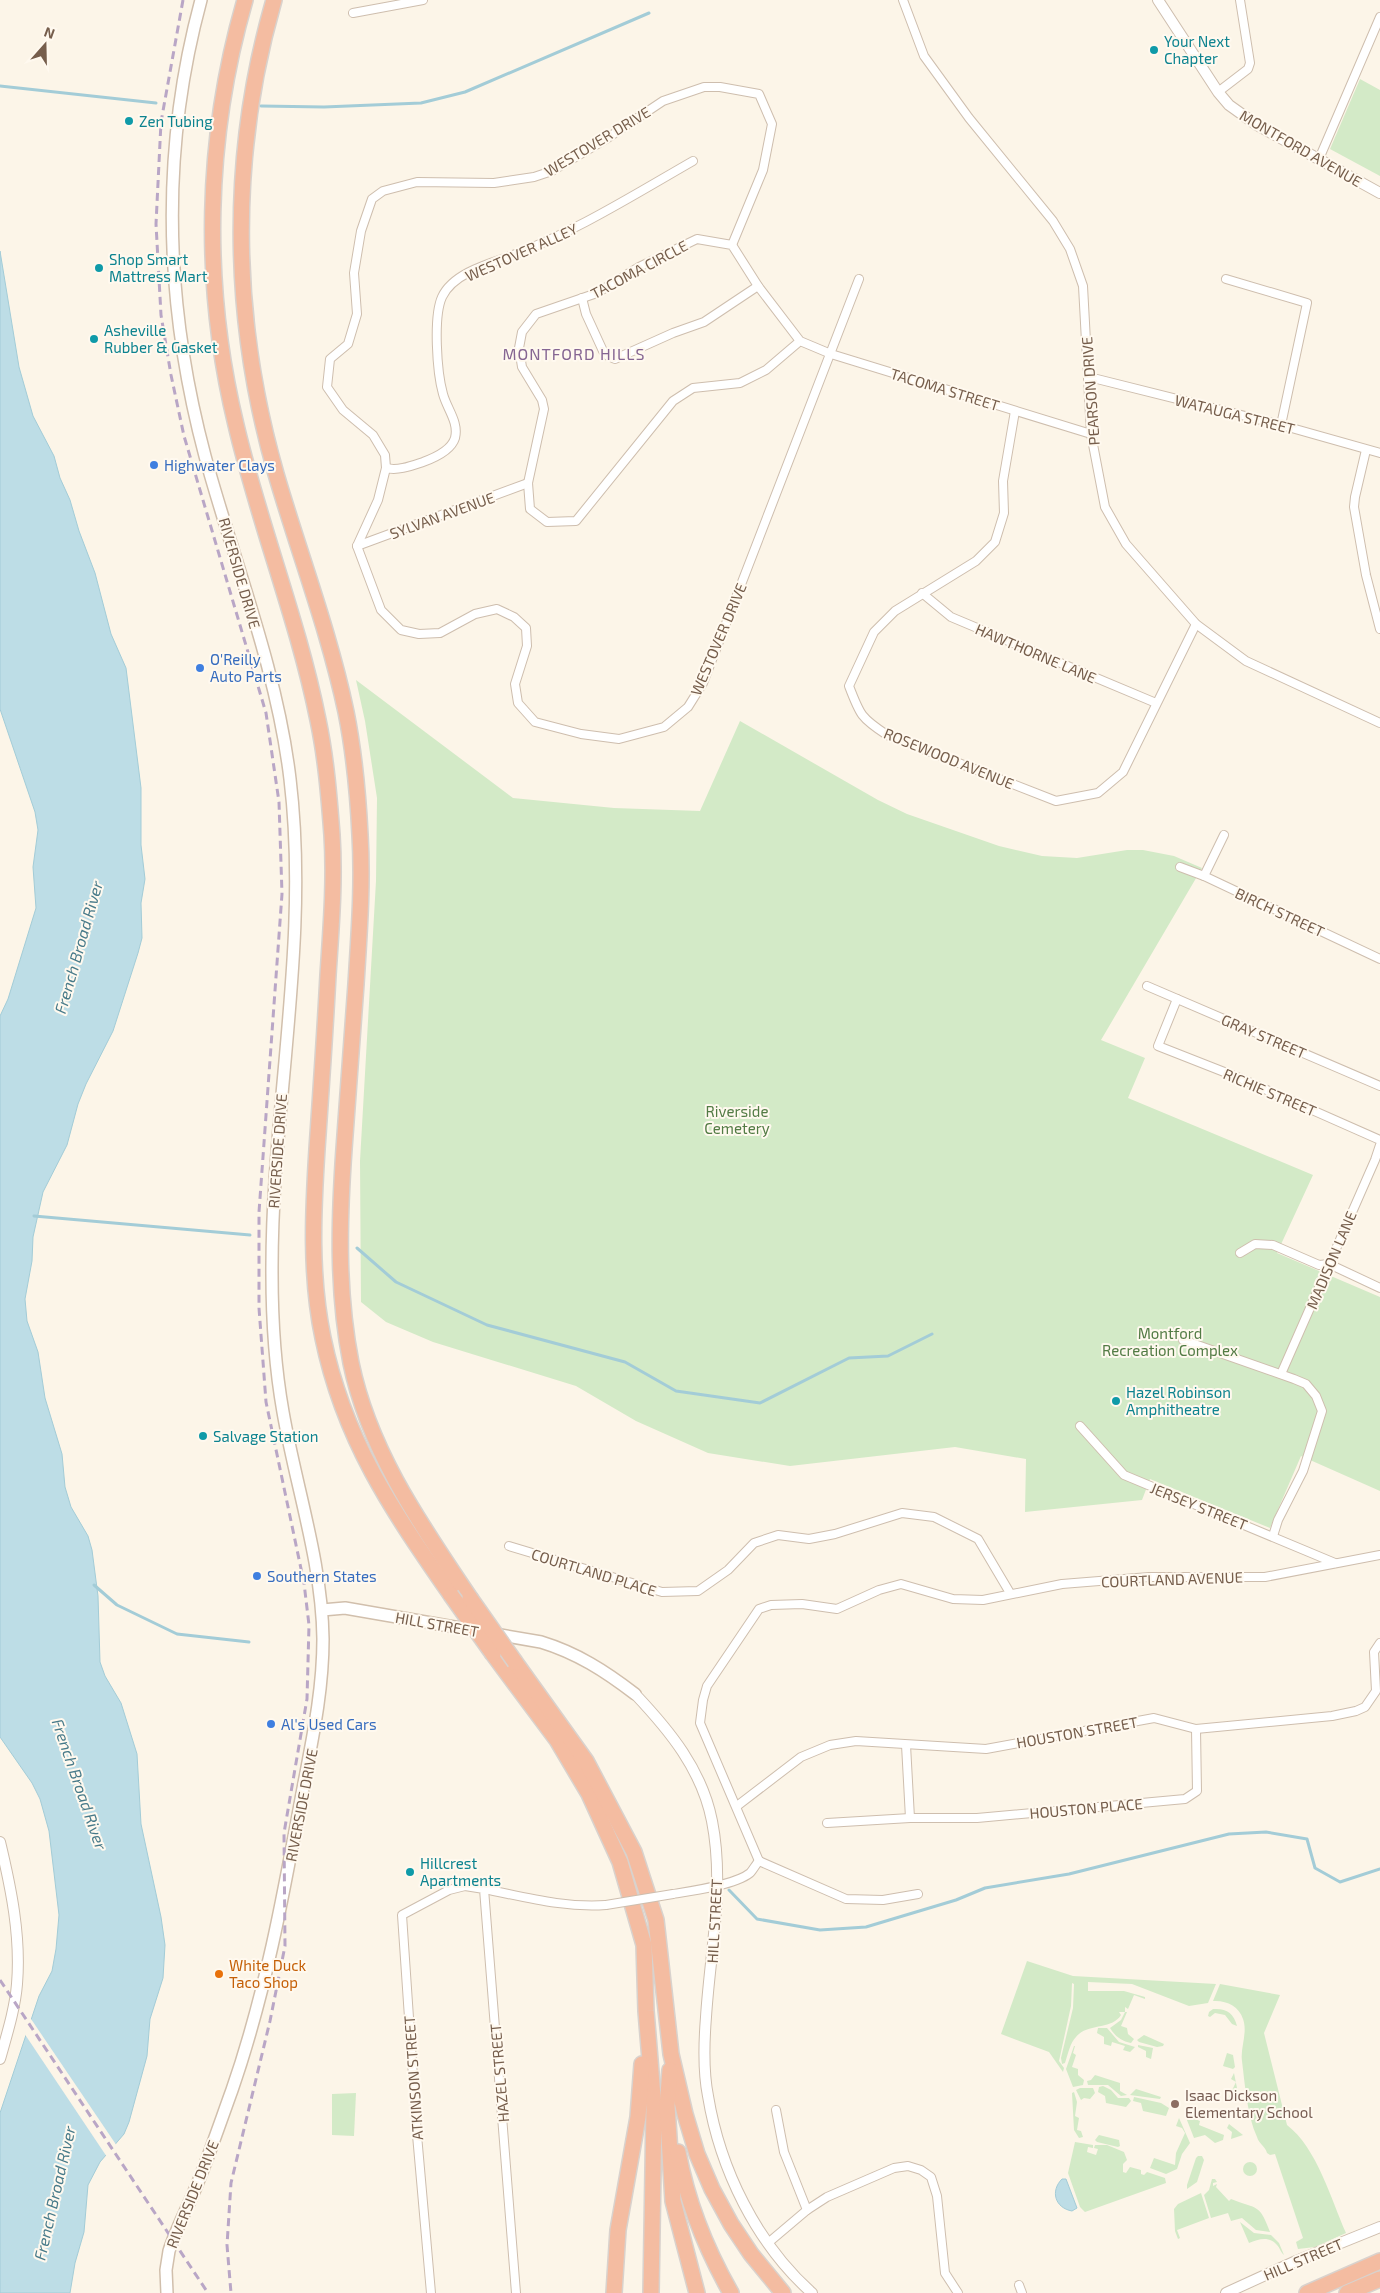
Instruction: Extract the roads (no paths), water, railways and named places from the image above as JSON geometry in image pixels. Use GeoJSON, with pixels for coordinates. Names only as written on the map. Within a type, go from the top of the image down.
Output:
{"type":"FeatureCollection","features":[{"type":"Feature","properties":{"kind":"highway"},"geometry":{"type":"LineString","coordinates":[[245,0],[224,86],[215,151],[214,295],[222,361],[235,424],[307,673],[318,721],[329,794],[333,891],[313,1221],[318,1305],[322,1336],[332,1376],[359,1449],[382,1493],[451,1595],[557,1740],[589,1794],[620,1862],[644,1945],[646,2010],[654,2109],[651,2293]]}},
{"type":"Feature","properties":{"kind":"highway"},"geometry":{"type":"LineString","coordinates":[[274,0],[252,93],[243,157],[240,238],[242,294],[262,418],[276,472],[335,668],[346,713],[358,792],[361,841],[360,928],[340,1228],[342,1303],[352,1369],[376,1442],[392,1475],[421,1525],[470,1598],[586,1761],[634,1852],[656,1920],[671,2054],[685,2114],[697,2154],[712,2189],[732,2224],[751,2254],[783,2293]]}},
{"type":"Feature","properties":{"kind":"highway"},"geometry":{"type":"LineString","coordinates":[[614,2293],[618,2230],[638,2117],[642,2067],[641,2024],[646,2010]]}},
{"type":"Feature","properties":{"kind":"highway"},"geometry":{"type":"LineString","coordinates":[[671,2054],[667,2106],[673,2201],[697,2293]]}},
{"type":"Feature","properties":{"kind":"highway"},"geometry":{"type":"LineString","coordinates":[[669,2094],[673,2106],[681,2168],[697,2225],[731,2293]]}},
{"type":"Feature","properties":{"kind":"highway"},"geometry":{"type":"LineString","coordinates":[[1307,2293],[1380,2260]]}},
{"type":"Feature","properties":{"kind":"highway"},"geometry":{"type":"LineString","coordinates":[[1347,2293],[1380,2279]]}},
{"type":"Feature","properties":{"kind":"highway"},"geometry":{"type":"LineString","coordinates":[[1367,2293],[1380,2286]]}},
{"type":"Feature","properties":{"kind":"main road","name":"RIVERSIDE DRIVE"},"geometry":{"type":"LineString","coordinates":[[167,2293],[166,2270],[169,2251],[213,2143],[243,2058],[285,1894],[319,1712],[323,1660],[322,1610],[282,1408],[272,1280],[276,1156],[295,909],[294,826],[290,778],[283,738],[264,657],[194,411],[177,318],[173,272],[171,231],[174,141],[188,53],[201,0]]}},
{"type":"Feature","properties":{"kind":"main road","name":"HILL STREET"},"geometry":{"type":"LineString","coordinates":[[322,1610],[345,1608],[541,1642],[565,1650],[588,1661],[635,1694]]}},
{"type":"Feature","properties":{"kind":"street"},"geometry":{"type":"LineString","coordinates":[[353,13],[423,0]]}},
{"type":"Feature","properties":{"kind":"street","name":"PEARSON DRIVE"},"geometry":{"type":"LineString","coordinates":[[903,0],[924,56],[969,118],[1053,221],[1070,249],[1083,286],[1091,434],[1105,507],[1126,544],[1196,624],[1246,661],[1380,723]]}},
{"type":"Feature","properties":{"kind":"street","name":"MONTFORD AVENUE"},"geometry":{"type":"LineString","coordinates":[[1158,0],[1218,92],[1229,105],[1257,124],[1380,193]]}},
{"type":"Feature","properties":{"kind":"street"},"geometry":{"type":"LineString","coordinates":[[1218,92],[1248,69],[1250,63],[1240,0]]}},
{"type":"Feature","properties":{"kind":"street"},"geometry":{"type":"LineString","coordinates":[[1319,159],[1380,17]]}},
{"type":"Feature","properties":{"kind":"street","name":"WESTOVER DRIVE"},"geometry":{"type":"LineString","coordinates":[[732,244],[763,170],[772,124],[759,94],[720,87],[704,87],[663,101],[552,171],[534,177],[494,183],[417,182],[383,191],[372,200],[361,231],[354,273],[357,314],[348,344],[330,359],[328,387],[343,410],[373,435],[385,455],[386,468],[378,500],[357,546],[381,610],[401,630],[419,634],[440,633],[475,614],[497,609],[514,617],[526,628],[527,646],[515,684],[518,704],[535,722],[581,734],[619,738],[664,727],[688,707],[703,683],[831,354]]}},
{"type":"Feature","properties":{"kind":"street","name":"WESTOVER ALLEY"},"geometry":{"type":"LineString","coordinates":[[386,468],[401,468],[428,460],[449,448],[455,438],[453,420],[443,395],[437,331],[440,303],[449,288],[471,272],[545,243],[607,212],[693,161]]}},
{"type":"Feature","properties":{"kind":"street","name":"TACOMA CIRCLE"},"geometry":{"type":"LineString","coordinates":[[732,244],[696,239],[639,267],[597,293],[536,314],[522,332],[519,348],[522,367],[542,400],[544,409],[528,483],[530,509],[546,522],[576,521],[673,401],[693,388],[740,383],[766,370],[800,340]]}},
{"type":"Feature","properties":{"kind":"street"},"geometry":{"type":"LineString","coordinates":[[732,244],[758,286],[800,340]]}},
{"type":"Feature","properties":{"kind":"street"},"geometry":{"type":"LineString","coordinates":[[1226,279],[1307,303],[1281,425]]}},
{"type":"Feature","properties":{"kind":"street"},"geometry":{"type":"LineString","coordinates":[[831,354],[859,280]]}},
{"type":"Feature","properties":{"kind":"street"},"geometry":{"type":"LineString","coordinates":[[582,298],[586,314],[603,351],[608,356],[615,358],[673,332],[704,322],[758,286]]}},
{"type":"Feature","properties":{"kind":"street","name":"TACOMA STREET"},"geometry":{"type":"LineString","coordinates":[[800,340],[831,354],[1091,434]]}},
{"type":"Feature","properties":{"kind":"street","name":"WATAUGA STREET"},"geometry":{"type":"LineString","coordinates":[[1089,377],[1281,425],[1380,453]]}},
{"type":"Feature","properties":{"kind":"street","name":"ROSEWOOD AVENUE"},"geometry":{"type":"LineString","coordinates":[[1015,411],[1003,481],[1004,513],[995,542],[976,561],[895,611],[874,632],[849,686],[859,712],[872,725],[887,735],[1056,801],[1098,793],[1123,772],[1196,624]]}},
{"type":"Feature","properties":{"kind":"street"},"geometry":{"type":"LineString","coordinates":[[1366,450],[1354,507],[1366,575],[1380,629]]}},
{"type":"Feature","properties":{"kind":"street","name":"SYLVAN AVENUE"},"geometry":{"type":"LineString","coordinates":[[357,546],[528,483]]}},
{"type":"Feature","properties":{"kind":"street","name":"HAWTHORNE LANE"},"geometry":{"type":"LineString","coordinates":[[922,593],[951,617],[1156,703]]}},
{"type":"Feature","properties":{"kind":"street"},"geometry":{"type":"LineString","coordinates":[[1204,876],[1224,835]]}},
{"type":"Feature","properties":{"kind":"street","name":"BIRCH STREET"},"geometry":{"type":"LineString","coordinates":[[1180,867],[1204,876],[1380,959]]}},
{"type":"Feature","properties":{"kind":"street","name":"GRAY STREET"},"geometry":{"type":"LineString","coordinates":[[1147,986],[1380,1086]]}},
{"type":"Feature","properties":{"kind":"street","name":"RICHIE STREET"},"geometry":{"type":"LineString","coordinates":[[1177,998],[1158,1046],[1242,1079],[1380,1140]]}},
{"type":"Feature","properties":{"kind":"street","name":"MADISON LANE"},"geometry":{"type":"LineString","coordinates":[[1281,1374],[1380,1145]]}},
{"type":"Feature","properties":{"kind":"street"},"geometry":{"type":"LineString","coordinates":[[1240,1253],[1256,1244],[1273,1245],[1319,1265],[1329,1264],[1380,1288]]}},
{"type":"Feature","properties":{"kind":"street"},"geometry":{"type":"LineString","coordinates":[[1183,1340],[1306,1384],[1316,1396],[1322,1411],[1303,1471],[1278,1520],[1273,1536]]}},
{"type":"Feature","properties":{"kind":"street","name":"JERSEY STREET"},"geometry":{"type":"LineString","coordinates":[[1080,1426],[1124,1475],[1335,1563]]}},
{"type":"Feature","properties":{"kind":"street","name":"COURTLAND PLACE"},"geometry":{"type":"LineString","coordinates":[[509,1546],[662,1592],[698,1592],[728,1570],[754,1543],[778,1535],[810,1538],[835,1534],[902,1513],[934,1516],[978,1539],[1010,1593]]}},
{"type":"Feature","properties":{"kind":"street","name":"COURTLAND AVENUE"},"geometry":{"type":"LineString","coordinates":[[759,1860],[700,1724],[707,1686],[760,1609],[771,1605],[802,1604],[837,1608],[879,1590],[901,1584],[953,1599],[982,1600],[1062,1584],[1149,1577],[1265,1577],[1380,1555]]}},
{"type":"Feature","properties":{"kind":"street","name":"HOUSTON STREET"},"geometry":{"type":"LineString","coordinates":[[737,1806],[801,1757],[830,1744],[856,1742],[986,1749],[1154,1718],[1196,1729],[1332,1716],[1356,1711],[1365,1707],[1376,1691],[1377,1666],[1374,1652],[1380,1643]]}},
{"type":"Feature","properties":{"kind":"street","name":"HILL STREET"},"geometry":{"type":"LineString","coordinates":[[635,1694],[665,1725],[681,1748],[701,1788],[712,1821],[718,1886],[706,2017],[707,2095],[722,2153],[729,2173],[746,2207],[768,2243],[790,2272],[812,2293]]}},
{"type":"Feature","properties":{"kind":"street","name":"HOUSTON PLACE"},"geometry":{"type":"LineString","coordinates":[[827,1822],[910,1818],[977,1818],[1185,1799],[1198,1791],[1196,1729]]}},
{"type":"Feature","properties":{"kind":"street"},"geometry":{"type":"LineString","coordinates":[[906,1745],[910,1818]]}},
{"type":"Feature","properties":{"kind":"street"},"geometry":{"type":"LineString","coordinates":[[0,1842],[10,1880],[18,1950],[17,1985],[0,2059]]}},
{"type":"Feature","properties":{"kind":"street"},"geometry":{"type":"LineString","coordinates":[[484,1889],[564,1905],[582,1907],[606,1905],[718,1886],[750,1874],[759,1860],[846,1899],[883,1900],[918,1894]]}},
{"type":"Feature","properties":{"kind":"street","name":"ATKINSON STREET"},"geometry":{"type":"LineString","coordinates":[[431,2293],[417,2135],[402,1915],[449,1890],[465,1886],[484,1889]]}},
{"type":"Feature","properties":{"kind":"street","name":"HAZEL STREET"},"geometry":{"type":"LineString","coordinates":[[484,1889],[516,2293]]}},
{"type":"Feature","properties":{"kind":"street"},"geometry":{"type":"LineString","coordinates":[[776,2110],[784,2152],[807,2210]]}},
{"type":"Feature","properties":{"kind":"street"},"geometry":{"type":"LineString","coordinates":[[768,2243],[807,2210],[827,2197],[894,2168],[908,2166],[921,2170],[931,2177],[937,2196],[944,2273],[958,2293]]}},
{"type":"Feature","properties":{"kind":"street","name":"HILL STREET"},"geometry":{"type":"LineString","coordinates":[[1226,2293],[1296,2261],[1380,2227]]}},
{"type":"Feature","properties":{"kind":"water","name":"French Broad River"},"geometry":{"type":"Polygon","coordinates":[[[0,251],[19,367],[33,416],[54,456],[60,478],[70,500],[79,531],[95,573],[111,634],[126,668],[141,788],[141,845],[145,879],[141,903],[142,938],[138,953],[113,1031],[86,1084],[78,1104],[67,1145],[43,1192],[33,1237],[32,1261],[25,1299],[27,1321],[38,1352],[45,1398],[62,1454],[65,1487],[71,1507],[88,1536],[92,1550],[98,1596],[100,1662],[105,1676],[121,1703],[137,1754],[141,1824],[161,1917],[165,1945],[163,1978],[150,2019],[147,2056],[129,2122],[124,2134],[100,2162],[88,2185],[84,2232],[75,2263],[70,2293],[0,2293],[0,2113],[39,1996],[52,1971],[59,1915],[49,1831],[40,1799],[32,1783],[0,1737],[0,1016],[8,999],[36,908],[33,867],[38,830],[35,812],[0,709],[0,251]]]}},
{"type":"Feature","properties":{"kind":"water"},"geometry":{"type":"Polygon","coordinates":[[[1062,2179],[1066,2179],[1077,2208],[1072,2211],[1058,2203],[1056,2198],[1056,2189],[1062,2179]]]}},
{"type":"Feature","properties":{"kind":"waterway"},"geometry":{"type":"LineString","coordinates":[[261,106],[324,107],[421,103],[465,92],[649,13]]}},
{"type":"Feature","properties":{"kind":"waterway"},"geometry":{"type":"LineString","coordinates":[[0,86],[156,103]]}},
{"type":"Feature","properties":{"kind":"waterway"},"geometry":{"type":"LineString","coordinates":[[34,1216],[250,1235]]}},
{"type":"Feature","properties":{"kind":"waterway"},"geometry":{"type":"LineString","coordinates":[[357,1248],[396,1282],[487,1325],[625,1362],[676,1391],[760,1403],[849,1358],[888,1356],[932,1334]]}},
{"type":"Feature","properties":{"kind":"waterway"},"geometry":{"type":"LineString","coordinates":[[94,1585],[117,1605],[177,1634],[249,1642]]}},
{"type":"Feature","properties":{"kind":"waterway"},"geometry":{"type":"LineString","coordinates":[[729,1890],[757,1919],[820,1930],[866,1927],[956,1900],[985,1888],[1069,1874],[1229,1834],[1266,1832],[1307,1839],[1315,1868],[1340,1882],[1380,1869]]}},
{"type":"Feature","properties":{"kind":"railway"},"geometry":{"type":"LineString","coordinates":[[183,0],[161,122],[156,224],[161,315],[184,436],[266,713],[279,802],[282,894],[259,1212],[259,1308],[266,1402],[304,1583],[309,1625],[307,1699],[284,1833],[285,1946],[270,2021],[231,2183],[227,2245],[231,2293]]}},
{"type":"Feature","properties":{"kind":"railway"},"geometry":{"type":"LineString","coordinates":[[0,1980],[208,2293]]}},
{"type":"Feature","properties":{"kind":"place","name":"Your Next Chapter"},"geometry":{"type":"Point","coordinates":[1154,50]}},
{"type":"Feature","properties":{"kind":"place","name":"Zen Tubing"},"geometry":{"type":"Point","coordinates":[129,121]}},
{"type":"Feature","properties":{"kind":"place","name":"Shop Smart Mattress Mart"},"geometry":{"type":"Point","coordinates":[99,268]}},
{"type":"Feature","properties":{"kind":"place","name":"Asheville Rubber & Gasket"},"geometry":{"type":"Point","coordinates":[94,339]}},
{"type":"Feature","properties":{"kind":"place","name":"Highwater Clays"},"geometry":{"type":"Point","coordinates":[154,465]}},
{"type":"Feature","properties":{"kind":"place","name":"O'Reilly Auto Parts"},"geometry":{"type":"Point","coordinates":[200,668]}},
{"type":"Feature","properties":{"kind":"place","name":"Hazel Robinson Amphitheatre"},"geometry":{"type":"Point","coordinates":[1116,1401]}},
{"type":"Feature","properties":{"kind":"place","name":"Salvage Station"},"geometry":{"type":"Point","coordinates":[203,1436]}},
{"type":"Feature","properties":{"kind":"place","name":"Southern States"},"geometry":{"type":"Point","coordinates":[257,1576]}},
{"type":"Feature","properties":{"kind":"place","name":"Al's Used Cars"},"geometry":{"type":"Point","coordinates":[271,1724]}},
{"type":"Feature","properties":{"kind":"place","name":"Hillcrest Apartments"},"geometry":{"type":"Point","coordinates":[410,1872]}},
{"type":"Feature","properties":{"kind":"place","name":"White Duck Taco Shop"},"geometry":{"type":"Point","coordinates":[219,1974]}},
{"type":"Feature","properties":{"kind":"place","name":"Isaac Dickson Elementary School"},"geometry":{"type":"Point","coordinates":[1175,2104]}},
{"type":"Feature","properties":{"kind":"district","name":"MONTFORD HILLS"},"geometry":{"type":"Point","coordinates":[574,353]}},
{"type":"Feature","properties":{"kind":"park label","name":"Riverside Cemetery"},"geometry":{"type":"Point","coordinates":[737,1120]}},
{"type":"Feature","properties":{"kind":"park label","name":"Montford Recreation Complex"},"geometry":{"type":"Point","coordinates":[1170,1342]}}]}
